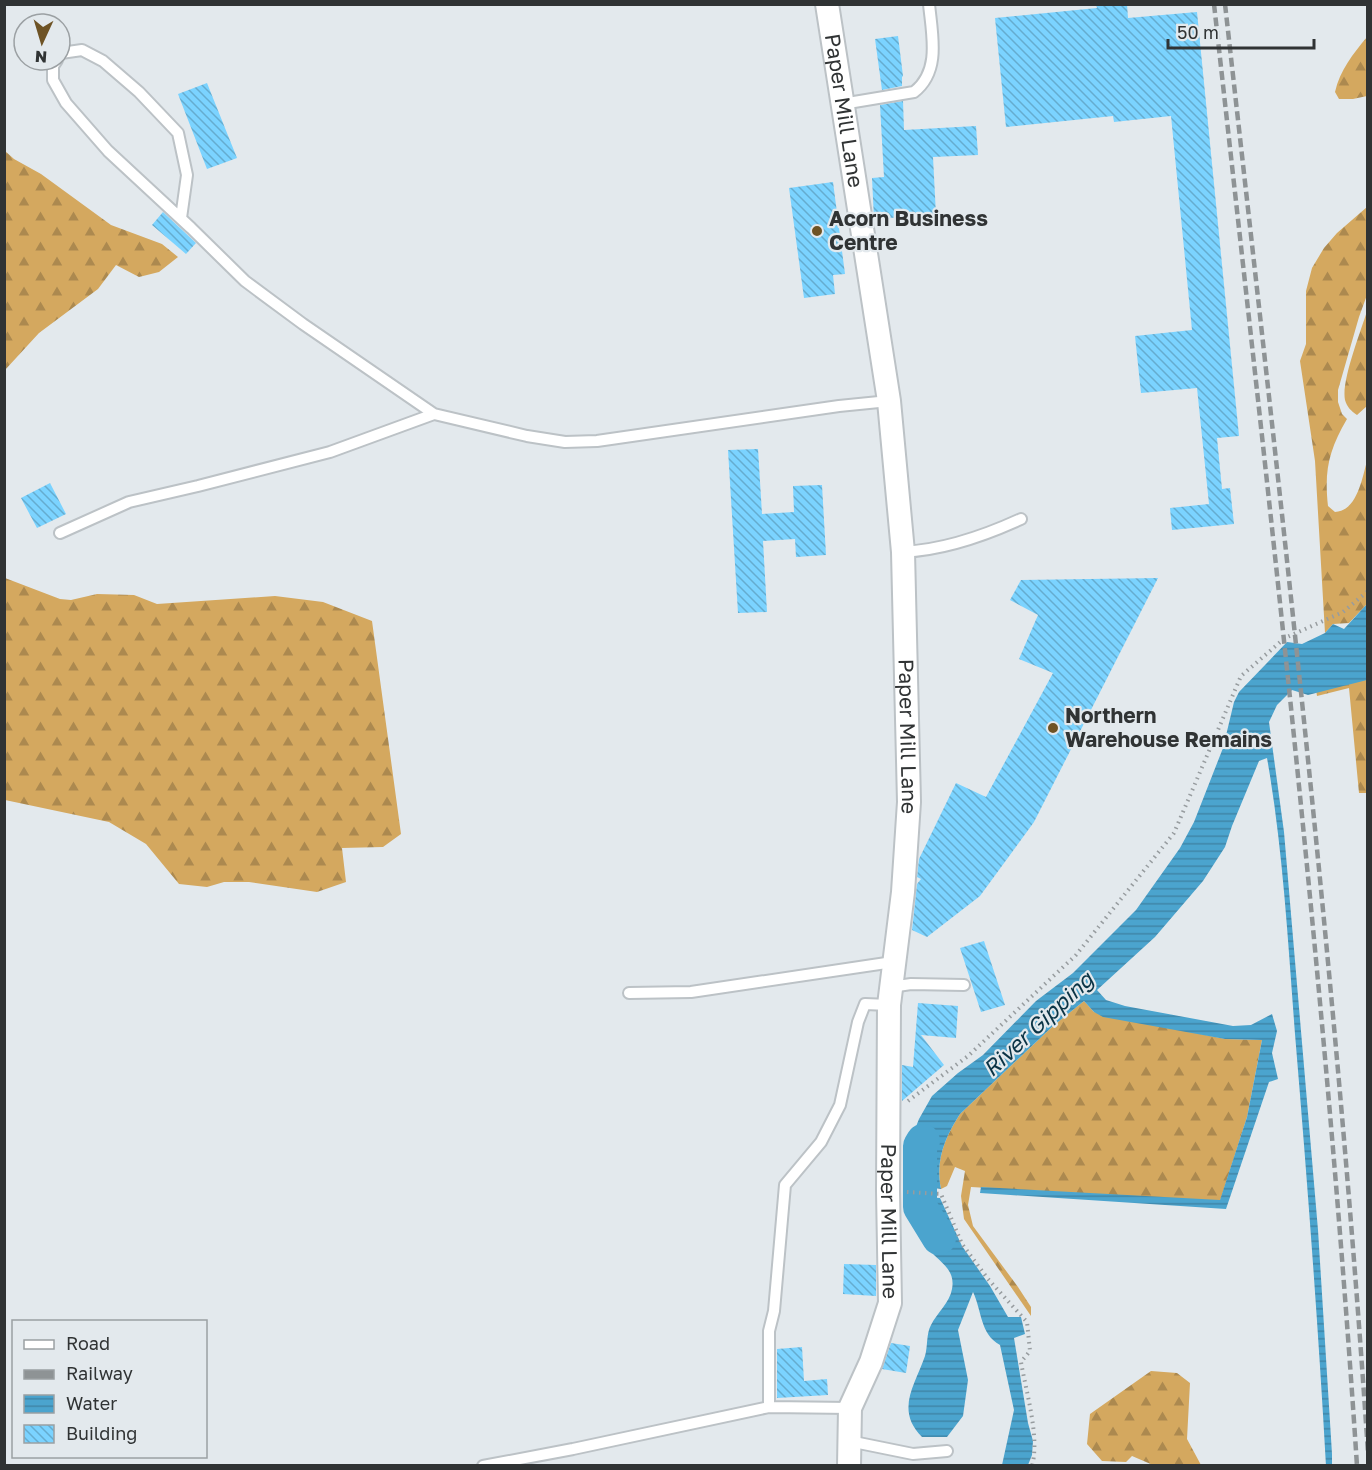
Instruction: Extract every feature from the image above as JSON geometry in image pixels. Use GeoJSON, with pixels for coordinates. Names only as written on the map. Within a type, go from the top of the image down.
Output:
{"type":"FeatureCollection","features":[{"type":"Feature","properties":{"kind":"street","name":"Paper Mill Lane"},"geometry":{"type":"LineString","coordinates":[[827,4],[889,401],[903,552],[909,802],[903,892],[890,996],[888,1191],[890,1303],[871,1362],[850,1408],[849,1466]]}},
{"type":"Feature","properties":{"kind":"lane"},"geometry":{"type":"LineString","coordinates":[[842,104],[914,92],[924,85],[930,70],[934,48],[929,4]]}},
{"type":"Feature","properties":{"kind":"lane"},"geometry":{"type":"LineString","coordinates":[[72,52],[82,51],[103,61],[139,92],[178,133],[187,175],[181,218]]}},
{"type":"Feature","properties":{"kind":"lane"},"geometry":{"type":"LineString","coordinates":[[53,72],[53,80],[66,103],[108,151],[245,281],[434,414],[527,436],[565,442],[597,441],[839,406],[889,401]]}},
{"type":"Feature","properties":{"kind":"lane"},"geometry":{"type":"LineString","coordinates":[[60,533],[129,502],[330,452],[434,414]]}},
{"type":"Feature","properties":{"kind":"lane"},"geometry":{"type":"LineString","coordinates":[[903,552],[920,551],[987,535],[1021,519]]}},
{"type":"Feature","properties":{"kind":"lane"},"geometry":{"type":"LineString","coordinates":[[629,993],[692,992],[893,962]]}},
{"type":"Feature","properties":{"kind":"lane"},"geometry":{"type":"LineString","coordinates":[[769,1407],[769,1331],[774,1311],[784,1185],[821,1142],[840,1105],[858,1022],[865,1004],[890,996],[911,984],[964,985]]}},
{"type":"Feature","properties":{"kind":"lane"},"geometry":{"type":"LineString","coordinates":[[483,1466],[769,1407],[850,1408]]}},
{"type":"Feature","properties":{"kind":"lane"},"geometry":{"type":"LineString","coordinates":[[849,1441],[913,1454],[948,1451]]}},
{"type":"Feature","properties":{"kind":"path"},"geometry":{"type":"LineString","coordinates":[[889,1115],[968,1056],[1083,946],[1174,832],[1241,676],[1285,638],[1344,612],[1368,591]]}},
{"type":"Feature","properties":{"kind":"path"},"geometry":{"type":"LineString","coordinates":[[902,1192],[941,1194],[962,1244],[988,1279],[1027,1322],[1030,1351],[1021,1362],[1032,1426],[1034,1456],[1032,1466]]}},
{"type":"Feature","properties":{"kind":"green space"},"geometry":{"type":"Polygon","coordinates":[[[1367,37],[1367,96],[1339,99],[1335,92],[1340,77],[1352,56],[1367,37]]]}},
{"type":"Feature","properties":{"kind":"green space"},"geometry":{"type":"Polygon","coordinates":[[[5,151],[111,225],[162,244],[178,257],[159,272],[139,277],[116,265],[98,289],[39,333],[5,370],[5,151]]]}},
{"type":"Feature","properties":{"kind":"green space"},"geometry":{"type":"Polygon","coordinates":[[[1367,207],[1367,295],[1338,390],[1338,402],[1342,414],[1347,419],[1332,451],[1327,482],[1328,506],[1335,512],[1342,510],[1349,506],[1357,493],[1367,461],[1367,604],[1349,623],[1333,624],[1325,633],[1315,461],[1300,361],[1306,344],[1306,291],[1312,268],[1324,248],[1337,233],[1367,207]]]}},
{"type":"Feature","properties":{"kind":"green space"},"geometry":{"type":"Polygon","coordinates":[[[1367,311],[1367,406],[1357,415],[1345,400],[1346,381],[1367,311]]]}},
{"type":"Feature","properties":{"kind":"green space"},"geometry":{"type":"Polygon","coordinates":[[[5,578],[60,599],[71,600],[97,594],[134,595],[157,604],[275,596],[323,602],[372,621],[401,834],[383,847],[342,848],[346,882],[317,892],[249,882],[224,882],[207,887],[179,884],[146,844],[109,822],[5,800],[5,578]]]}},
{"type":"Feature","properties":{"kind":"green space"},"geometry":{"type":"Polygon","coordinates":[[[1367,656],[1367,793],[1359,793],[1349,688],[1317,696],[1314,677],[1367,656]]]}},
{"type":"Feature","properties":{"kind":"green space"},"geometry":{"type":"Polygon","coordinates":[[[1084,1001],[1094,1012],[1225,1039],[1262,1040],[1247,1117],[1220,1201],[971,1187],[968,1205],[973,1226],[1031,1307],[1031,1316],[964,1219],[961,1196],[965,1171],[955,1167],[947,1186],[941,1189],[940,1159],[950,1131],[960,1114],[1053,1026],[1084,1001]]]}},
{"type":"Feature","properties":{"kind":"green space"},"geometry":{"type":"Polygon","coordinates":[[[1151,1371],[1177,1373],[1190,1383],[1187,1439],[1201,1465],[1153,1465],[1132,1456],[1126,1462],[1102,1461],[1087,1444],[1090,1414],[1151,1371]]]}},
{"type":"Feature","properties":{"kind":"water"},"geometry":{"type":"Polygon","coordinates":[[[1367,604],[1367,680],[1308,695],[1292,690],[1277,705],[1269,722],[1284,832],[1318,1230],[1332,1454],[1332,1465],[1326,1466],[1287,930],[1281,861],[1267,758],[1259,761],[1225,847],[1203,881],[1155,937],[1097,990],[1106,1000],[1125,1006],[1233,1026],[1251,1025],[1272,1014],[1277,1031],[1272,1053],[1278,1079],[1269,1082],[1226,1209],[980,1193],[981,1187],[1220,1200],[1247,1117],[1262,1040],[1225,1039],[1103,1017],[1094,1012],[1084,1001],[1053,1026],[960,1114],[950,1131],[940,1159],[941,1189],[908,1184],[907,1149],[919,1119],[932,1096],[983,1055],[1036,1001],[1073,973],[1136,910],[1180,848],[1194,822],[1223,748],[1234,702],[1239,692],[1287,642],[1302,644],[1325,633],[1333,624],[1344,629],[1367,604]]]}},
{"type":"Feature","properties":{"kind":"water"},"geometry":{"type":"Polygon","coordinates":[[[909,1196],[940,1198],[962,1246],[1008,1317],[1021,1317],[1025,1334],[1014,1338],[1033,1441],[1032,1455],[1028,1465],[1002,1465],[1014,1410],[1000,1345],[993,1340],[985,1328],[973,1292],[958,1330],[968,1380],[963,1416],[947,1437],[922,1437],[914,1427],[908,1407],[910,1397],[925,1356],[929,1329],[949,1298],[953,1282],[949,1270],[932,1253],[921,1236],[909,1196]]]}},
{"type":"Feature","properties":{"kind":"building"},"geometry":{"type":"Polygon","coordinates":[[[1096,4],[1127,4],[1128,18],[1197,12],[1239,436],[1217,438],[1222,489],[1230,488],[1234,524],[1172,530],[1170,508],[1209,504],[1197,388],[1141,393],[1135,336],[1192,330],[1171,116],[1114,122],[1113,116],[1006,127],[995,18],[1097,8],[1096,4]]]}},
{"type":"Feature","properties":{"kind":"building"},"geometry":{"type":"Polygon","coordinates":[[[898,36],[902,86],[882,90],[875,39],[898,36]]]}},
{"type":"Feature","properties":{"kind":"building"},"geometry":{"type":"Polygon","coordinates":[[[207,83],[237,158],[207,169],[178,94],[207,83]]]}},
{"type":"Feature","properties":{"kind":"building"},"geometry":{"type":"Polygon","coordinates":[[[903,101],[904,130],[976,126],[978,155],[933,157],[936,215],[874,219],[872,178],[884,177],[880,105],[903,101]]]}},
{"type":"Feature","properties":{"kind":"building","name":"Acorn Business Centre"},"geometry":{"type":"Polygon","coordinates":[[[833,182],[845,274],[833,275],[835,294],[804,298],[789,188],[833,182]]]}},
{"type":"Feature","properties":{"kind":"building"},"geometry":{"type":"Polygon","coordinates":[[[163,212],[196,243],[186,254],[152,225],[163,212]]]}},
{"type":"Feature","properties":{"kind":"building"},"geometry":{"type":"Polygon","coordinates":[[[758,449],[762,514],[794,512],[793,486],[822,485],[826,555],[796,557],[795,539],[763,541],[767,612],[738,613],[728,450],[758,449]]]}},
{"type":"Feature","properties":{"kind":"building"},"geometry":{"type":"Polygon","coordinates":[[[50,483],[66,514],[37,528],[21,498],[50,483]]]}},
{"type":"Feature","properties":{"kind":"building","name":"Northern Warehouse Remains"},"geometry":{"type":"Polygon","coordinates":[[[1158,578],[1034,822],[980,896],[927,937],[912,930],[917,884],[921,879],[917,877],[919,859],[956,783],[986,797],[1053,673],[1019,659],[1038,615],[1010,600],[1021,580],[1158,578]]]}},
{"type":"Feature","properties":{"kind":"building"},"geometry":{"type":"Polygon","coordinates":[[[984,941],[1005,1005],[981,1012],[960,948],[984,941]]]}},
{"type":"Feature","properties":{"kind":"building"},"geometry":{"type":"Polygon","coordinates":[[[918,1003],[958,1006],[956,1038],[921,1035],[944,1065],[902,1101],[902,1065],[913,1067],[918,1003]]]}},
{"type":"Feature","properties":{"kind":"building"},"geometry":{"type":"Polygon","coordinates":[[[844,1264],[876,1265],[876,1296],[843,1294],[844,1264]]]}},
{"type":"Feature","properties":{"kind":"building"},"geometry":{"type":"Polygon","coordinates":[[[891,1343],[910,1346],[906,1373],[882,1369],[891,1343]]]}},
{"type":"Feature","properties":{"kind":"building"},"geometry":{"type":"Polygon","coordinates":[[[802,1347],[804,1381],[827,1379],[828,1395],[777,1398],[777,1349],[802,1347]]]}},
{"type":"Feature","properties":{"kind":"waterway","name":"River Gipping"},"geometry":{"type":"LineString","coordinates":[[923,1141],[920,1146],[920,1207],[939,1238]]}},
{"type":"Feature","properties":{"kind":"railway"},"geometry":{"type":"LineString","coordinates":[[1214,4],[1275,552],[1312,917],[1329,1100],[1357,1466]]}},
{"type":"Feature","properties":{"kind":"railway"},"geometry":{"type":"LineString","coordinates":[[1225,4],[1286,547],[1323,909],[1340,1090],[1368,1453]]}},
{"type":"Feature","properties":{"kind":"place","name":"Acorn Business Centre"},"geometry":{"type":"Point","coordinates":[817,231]}},
{"type":"Feature","properties":{"kind":"place","name":"Northern Warehouse Remains"},"geometry":{"type":"Point","coordinates":[1053,728]}}]}
